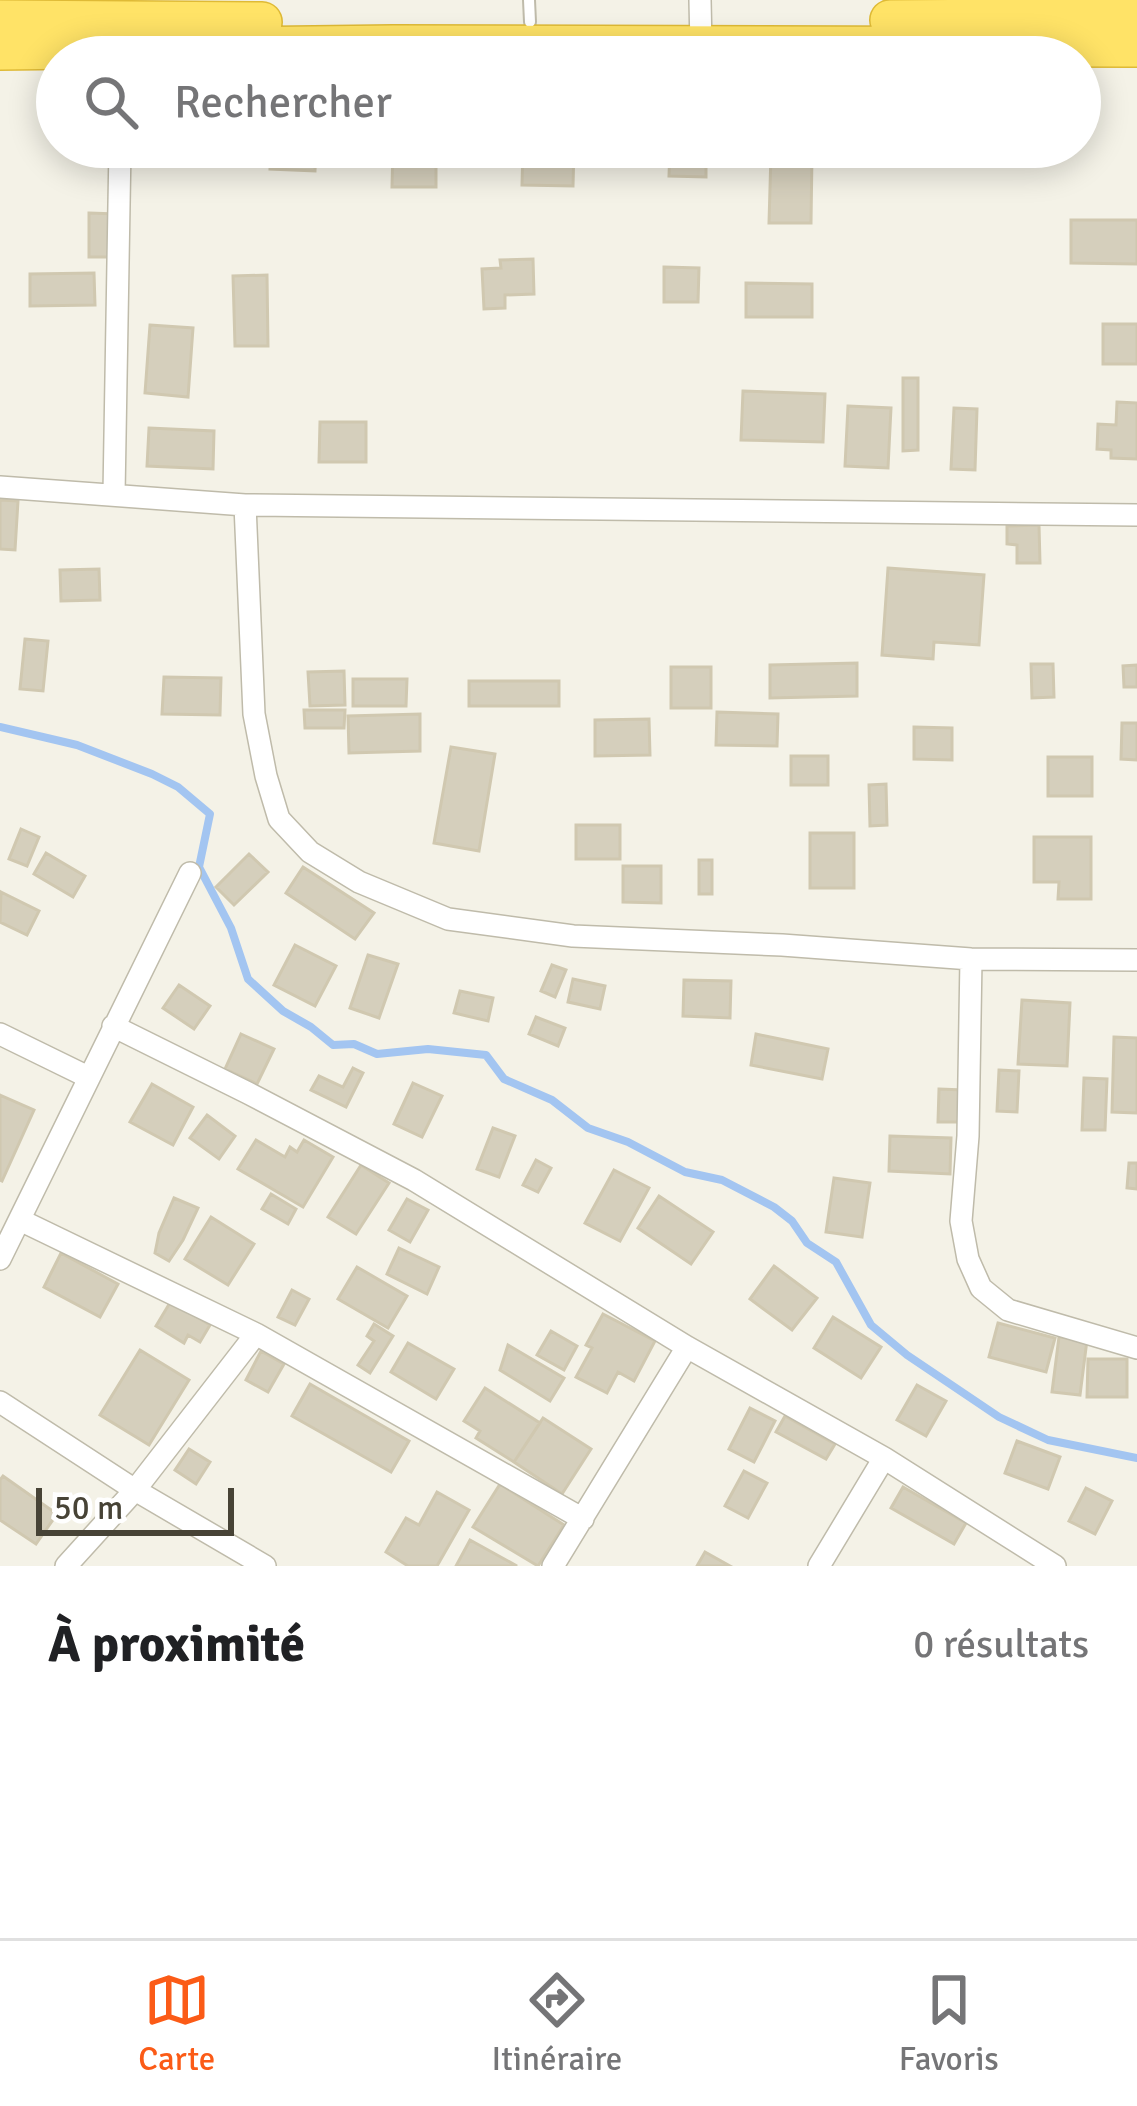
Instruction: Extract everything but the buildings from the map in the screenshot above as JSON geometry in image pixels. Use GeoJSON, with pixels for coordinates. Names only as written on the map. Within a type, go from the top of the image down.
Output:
{"type":"FeatureCollection","features":[{"type":"Feature","properties":{"kind":"highway"},"geometry":{"type":"LineString","coordinates":[[513,36],[700,22],[985,10],[1132,21]]}},
{"type":"Feature","properties":{"kind":"highway"},"geometry":{"type":"LineString","coordinates":[[0,20],[530,11],[700,22],[1132,21]]}},
{"type":"Feature","properties":{"kind":"highway"},"geometry":{"type":"LineString","coordinates":[[0,50],[36,51]]}},
{"type":"Feature","properties":{"kind":"street"},"geometry":{"type":"LineString","coordinates":[[114,494],[120,168]]}},
{"type":"Feature","properties":{"kind":"street"},"geometry":{"type":"LineString","coordinates":[[0,488],[245,505],[1137,515]]}},
{"type":"Feature","properties":{"kind":"street"},"geometry":{"type":"LineString","coordinates":[[245,505],[254,714],[279,819],[310,852],[359,882],[448,919],[572,936],[971,959],[1137,960]]}},
{"type":"Feature","properties":{"kind":"street"},"geometry":{"type":"LineString","coordinates":[[0,1259],[190,873]]}},
{"type":"Feature","properties":{"kind":"street"},"geometry":{"type":"LineString","coordinates":[[971,959],[968,1136],[961,1221],[968,1259],[981,1288],[1008,1310],[1137,1348]]}},
{"type":"Feature","properties":{"kind":"street"},"geometry":{"type":"LineString","coordinates":[[112,1026],[414,1180],[1055,1566]]}},
{"type":"Feature","properties":{"kind":"street"},"geometry":{"type":"LineString","coordinates":[[0,1034],[88,1077]]}},
{"type":"Feature","properties":{"kind":"street"},"geometry":{"type":"LineString","coordinates":[[20,1220],[256,1334],[583,1519]]}},
{"type":"Feature","properties":{"kind":"street"},"geometry":{"type":"LineString","coordinates":[[66,1566],[135,1490],[256,1334]]}},
{"type":"Feature","properties":{"kind":"street"},"geometry":{"type":"LineString","coordinates":[[553,1566],[687,1347]]}},
{"type":"Feature","properties":{"kind":"street"},"geometry":{"type":"LineString","coordinates":[[0,1402],[135,1490],[266,1566]]}},
{"type":"Feature","properties":{"kind":"street"},"geometry":{"type":"LineString","coordinates":[[819,1566],[884,1459]]}},
{"type":"Feature","properties":{"kind":"waterway"},"geometry":{"type":"LineString","coordinates":[[0,727],[77,745],[152,774],[178,787],[210,814],[199,867],[231,928],[248,979],[283,1011],[333,1045],[354,1044],[377,1054],[428,1049],[486,1055],[504,1079],[552,1100],[588,1128],[628,1142],[685,1172],[722,1180],[774,1207],[792,1221],[807,1243],[836,1262],[871,1325],[999,1417],[1048,1440],[1137,1458]]}}]}
